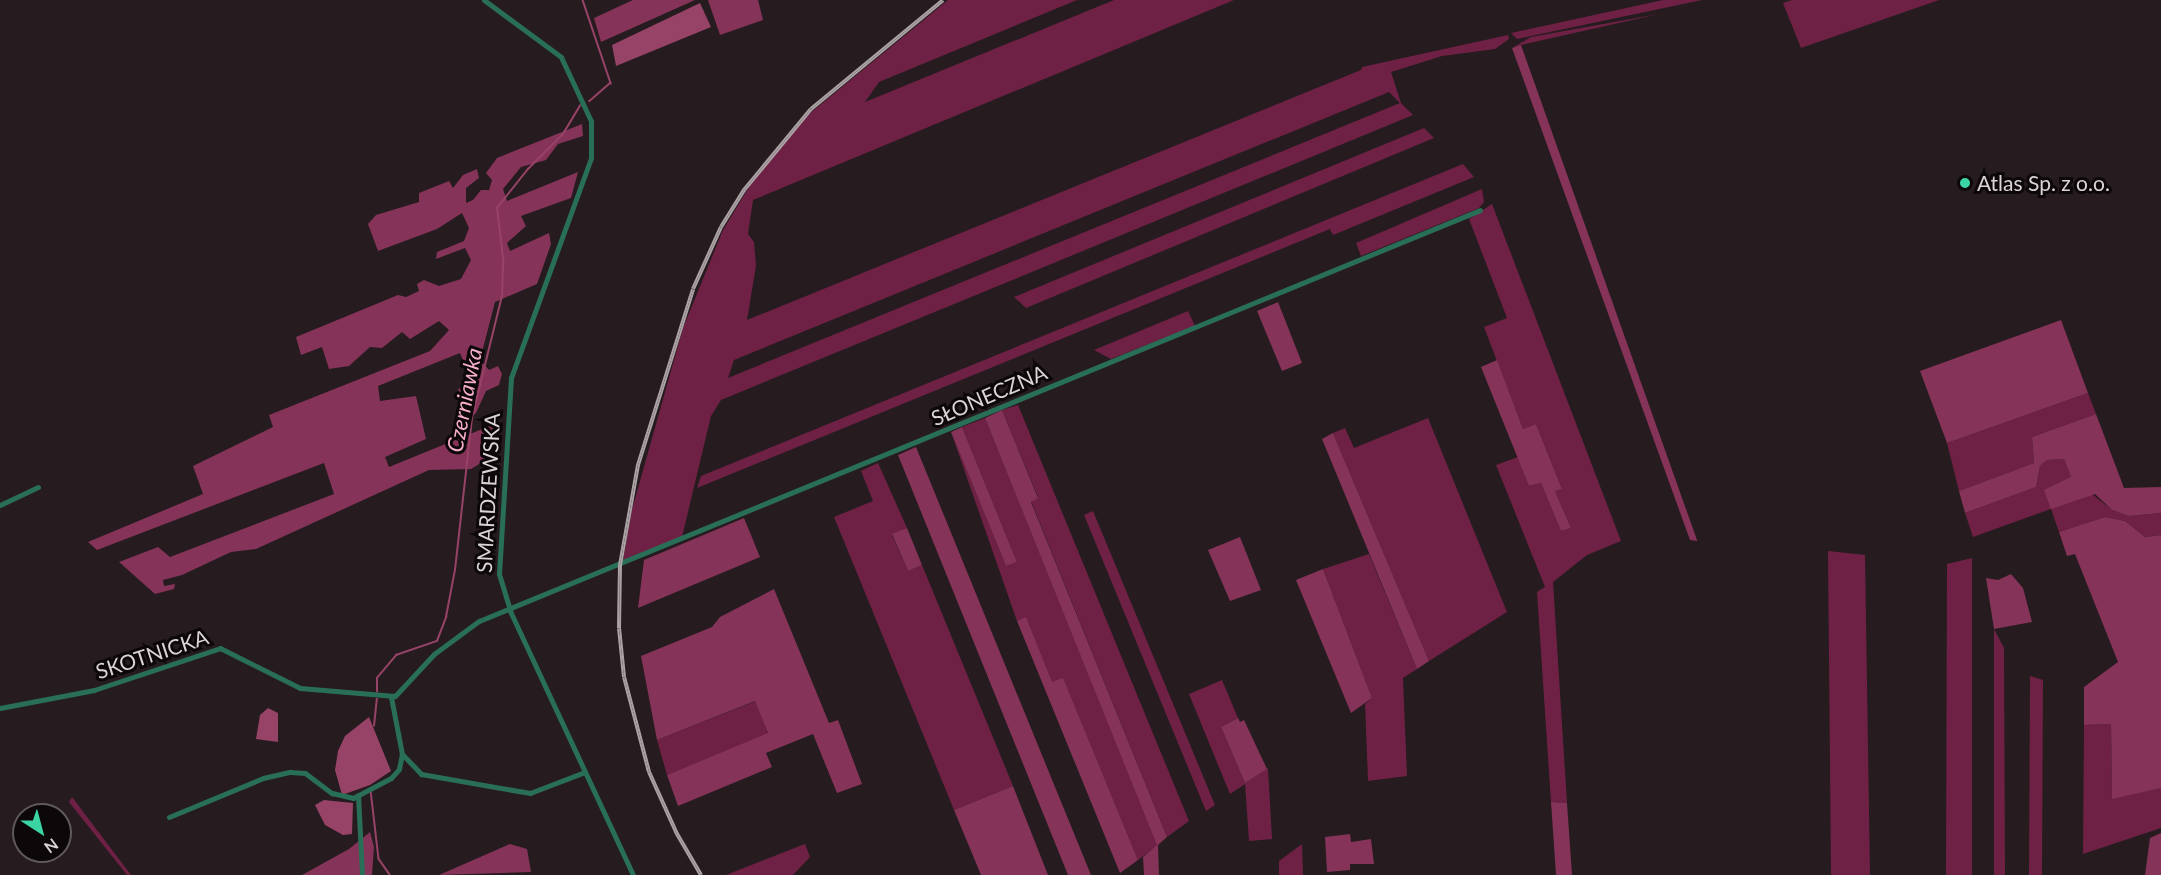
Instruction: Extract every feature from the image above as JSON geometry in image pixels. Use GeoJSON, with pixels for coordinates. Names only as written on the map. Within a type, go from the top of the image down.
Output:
{"type":"FeatureCollection","features":[{"type":"Feature","properties":{"kind":"street","name":"SMARDZEWSKA"},"geometry":{"type":"LineString","coordinates":[[484,0],[566,64],[591,121],[593,142],[511,378],[499,567],[510,611],[633,875]]}},
{"type":"Feature","properties":{"kind":"street","name":"SŁONECZNA"},"geometry":{"type":"LineString","coordinates":[[510,611],[1480,210]]}},
{"type":"Feature","properties":{"kind":"street"},"geometry":{"type":"LineString","coordinates":[[0,504],[38,487]]}},
{"type":"Feature","properties":{"kind":"street"},"geometry":{"type":"LineString","coordinates":[[169,817],[263,778],[291,772],[310,775],[338,796],[358,795],[391,778],[399,768],[402,754],[391,697],[459,634],[479,621],[510,611]]}},
{"type":"Feature","properties":{"kind":"street","name":"SKOTNICKA"},"geometry":{"type":"LineString","coordinates":[[0,708],[94,690],[220,648],[300,688],[391,697]]}},
{"type":"Feature","properties":{"kind":"street"},"geometry":{"type":"LineString","coordinates":[[402,754],[421,774],[530,793],[585,772]]}},
{"type":"Feature","properties":{"kind":"street"},"geometry":{"type":"LineString","coordinates":[[358,795],[362,875]]}},
{"type":"Feature","properties":{"kind":"shaded area"},"geometry":{"type":"Polygon","coordinates":[[[633,0],[695,0],[601,42],[594,18],[633,0]]]}},
{"type":"Feature","properties":{"kind":"shaded area"},"geometry":{"type":"Polygon","coordinates":[[[708,0],[758,0],[763,20],[720,35],[708,0]]]}},
{"type":"Feature","properties":{"kind":"shaded area"},"geometry":{"type":"Polygon","coordinates":[[[948,0],[1077,0],[879,82],[865,102],[1114,0],[1234,0],[753,200],[748,234],[754,242],[756,266],[747,320],[1361,70],[1362,67],[1508,35],[1509,39],[1495,49],[1442,56],[1391,72],[1401,103],[1413,115],[721,400],[711,416],[682,537],[623,561],[631,513],[683,328],[723,230],[755,177],[803,119],[948,0]],[[1389,92],[734,360],[728,378],[1400,103],[1389,92]]]}},
{"type":"Feature","properties":{"kind":"shaded area"},"geometry":{"type":"Polygon","coordinates":[[[1663,0],[1702,0],[1517,39],[1511,33],[1663,0]]]}},
{"type":"Feature","properties":{"kind":"shaded area"},"geometry":{"type":"Polygon","coordinates":[[[1792,0],[1939,0],[1801,48],[1783,3],[1792,0]]]}},
{"type":"Feature","properties":{"kind":"shaded area"},"geometry":{"type":"Polygon","coordinates":[[[700,3],[711,27],[616,66],[612,45],[700,3]]]}},
{"type":"Feature","properties":{"kind":"shaded area"},"geometry":{"type":"Polygon","coordinates":[[[1659,14],[1521,45],[1512,48],[1531,37],[1659,14]]]}},
{"type":"Feature","properties":{"kind":"shaded area"},"geometry":{"type":"Polygon","coordinates":[[[1521,45],[1697,541],[1690,540],[1512,48],[1521,45]]]}},
{"type":"Feature","properties":{"kind":"shaded area"},"geometry":{"type":"Polygon","coordinates":[[[582,124],[583,136],[558,144],[546,160],[521,167],[503,189],[507,201],[578,172],[571,198],[521,216],[526,226],[507,243],[510,251],[549,233],[551,244],[537,284],[495,302],[480,360],[489,370],[498,366],[502,374],[499,385],[486,391],[476,413],[468,419],[458,389],[472,382],[460,353],[378,386],[380,401],[416,396],[426,439],[385,457],[389,467],[492,425],[499,452],[471,469],[429,470],[256,549],[231,552],[182,575],[163,580],[164,586],[175,584],[174,589],[155,594],[119,562],[158,547],[170,557],[334,494],[324,463],[97,550],[88,542],[203,494],[193,466],[273,427],[269,415],[430,351],[449,330],[439,321],[410,339],[402,332],[382,348],[370,347],[349,366],[329,369],[322,347],[301,355],[296,337],[398,295],[406,297],[419,291],[417,284],[424,280],[439,286],[461,279],[471,260],[465,248],[436,259],[437,252],[464,241],[469,228],[462,213],[437,229],[378,251],[368,224],[376,215],[419,202],[419,193],[449,181],[453,188],[463,175],[477,169],[479,178],[466,188],[466,203],[473,200],[481,190],[489,190],[492,180],[486,173],[497,158],[582,124]]]}},
{"type":"Feature","properties":{"kind":"shaded area"},"geometry":{"type":"Polygon","coordinates":[[[1424,128],[1434,138],[1026,308],[1014,297],[1424,128]]]}},
{"type":"Feature","properties":{"kind":"shaded area"},"geometry":{"type":"Polygon","coordinates":[[[1463,164],[1474,177],[1333,235],[1330,229],[697,488],[701,476],[1463,164]]]}},
{"type":"Feature","properties":{"kind":"shaded area"},"geometry":{"type":"Polygon","coordinates":[[[1482,189],[1484,202],[1479,208],[1361,256],[1356,243],[1482,189]]]}},
{"type":"Feature","properties":{"kind":"shaded area"},"geometry":{"type":"Polygon","coordinates":[[[1492,204],[1621,541],[1587,555],[1553,582],[1567,803],[1551,802],[1537,592],[1545,587],[1496,465],[1518,457],[1529,486],[1541,483],[1561,531],[1571,528],[1555,491],[1562,489],[1536,424],[1523,429],[1484,327],[1507,318],[1469,219],[1492,204]]]}},
{"type":"Feature","properties":{"kind":"shaded area"},"geometry":{"type":"Polygon","coordinates":[[[1278,302],[1302,363],[1282,371],[1257,311],[1278,302]]]}},
{"type":"Feature","properties":{"kind":"shaded area"},"geometry":{"type":"Polygon","coordinates":[[[1188,311],[1195,326],[1111,359],[1094,350],[1188,311]]]}},
{"type":"Feature","properties":{"kind":"shaded area"},"geometry":{"type":"Polygon","coordinates":[[[2061,320],[2088,393],[1947,443],[1920,371],[2061,320]]]}},
{"type":"Feature","properties":{"kind":"shaded area"},"geometry":{"type":"Polygon","coordinates":[[[1497,360],[1523,429],[1536,424],[1562,489],[1555,491],[1571,528],[1561,531],[1541,483],[1529,486],[1481,367],[1497,360]]]}},
{"type":"Feature","properties":{"kind":"shaded area"},"geometry":{"type":"Polygon","coordinates":[[[2088,393],[2096,414],[2032,437],[2034,463],[1959,491],[1947,443],[2088,393]]]}},
{"type":"Feature","properties":{"kind":"shaded area"},"geometry":{"type":"Polygon","coordinates":[[[1018,405],[1189,821],[1167,837],[1031,501],[1038,497],[1002,410],[1018,405]]]}},
{"type":"Feature","properties":{"kind":"shaded area"},"geometry":{"type":"Polygon","coordinates":[[[1002,410],[1038,498],[1031,502],[1167,837],[1158,845],[1159,875],[1144,875],[1143,857],[1157,845],[985,418],[1002,410]]]}},
{"type":"Feature","properties":{"kind":"shaded area"},"geometry":{"type":"Polygon","coordinates":[[[2096,414],[2124,488],[2161,487],[2161,513],[2129,516],[2112,510],[2095,494],[2051,509],[2044,490],[2071,477],[2064,459],[2047,460],[2040,466],[2036,487],[1965,513],[1959,491],[2034,463],[2032,437],[2096,414]]]}},
{"type":"Feature","properties":{"kind":"shaded area"},"geometry":{"type":"Polygon","coordinates":[[[985,418],[1158,845],[1138,860],[1063,679],[1052,683],[1026,618],[1017,621],[951,432],[1006,566],[1017,562],[962,427],[985,418]]]}},
{"type":"Feature","properties":{"kind":"shaded area"},"geometry":{"type":"Polygon","coordinates":[[[1428,418],[1507,612],[1429,661],[1333,433],[1345,428],[1354,448],[1428,418]]]}},
{"type":"Feature","properties":{"kind":"shaded area"},"geometry":{"type":"Polygon","coordinates":[[[962,427],[1017,562],[1006,566],[951,432],[962,427]]]}},
{"type":"Feature","properties":{"kind":"shaded area"},"geometry":{"type":"Polygon","coordinates":[[[1333,433],[1429,661],[1417,669],[1322,439],[1333,433]]]}},
{"type":"Feature","properties":{"kind":"shaded area"},"geometry":{"type":"Polygon","coordinates":[[[916,447],[1091,875],[1068,875],[898,455],[916,447]]]}},
{"type":"Feature","properties":{"kind":"shaded area"},"geometry":{"type":"Polygon","coordinates":[[[2064,459],[2071,477],[2112,510],[2129,516],[2161,513],[2161,535],[2145,537],[2125,521],[2105,517],[2059,532],[2051,509],[1973,537],[1965,513],[2036,487],[2040,466],[2047,460],[2064,459]]]}},
{"type":"Feature","properties":{"kind":"shaded area"},"geometry":{"type":"Polygon","coordinates":[[[878,463],[907,528],[892,535],[908,571],[922,565],[1013,786],[954,810],[834,517],[873,501],[861,471],[878,463]]]}},
{"type":"Feature","properties":{"kind":"shaded area"},"geometry":{"type":"Polygon","coordinates":[[[1093,511],[1215,805],[1206,811],[1084,515],[1093,511]]]}},
{"type":"Feature","properties":{"kind":"shaded area"},"geometry":{"type":"Polygon","coordinates":[[[2105,517],[2125,521],[2145,537],[2161,535],[2161,788],[2112,799],[2111,724],[2084,725],[2084,687],[2118,662],[2075,554],[2067,556],[2059,532],[2105,517]]]}},
{"type":"Feature","properties":{"kind":"shaded area"},"geometry":{"type":"Polygon","coordinates":[[[744,518],[760,557],[638,608],[644,560],[744,518]]]}},
{"type":"Feature","properties":{"kind":"shaded area"},"geometry":{"type":"Polygon","coordinates":[[[907,528],[922,565],[908,571],[892,534],[907,528]]]}},
{"type":"Feature","properties":{"kind":"shaded area"},"geometry":{"type":"Polygon","coordinates":[[[1240,537],[1261,590],[1230,601],[1208,550],[1240,537]]]}},
{"type":"Feature","properties":{"kind":"shaded area"},"geometry":{"type":"Polygon","coordinates":[[[1828,551],[1865,555],[1870,875],[1831,875],[1828,551]]]}},
{"type":"Feature","properties":{"kind":"shaded area"},"geometry":{"type":"Polygon","coordinates":[[[1369,554],[1417,669],[1403,678],[1407,776],[1368,781],[1365,704],[1372,698],[1323,569],[1369,554]]]}},
{"type":"Feature","properties":{"kind":"shaded area"},"geometry":{"type":"Polygon","coordinates":[[[1972,558],[1972,875],[1946,875],[1947,564],[1972,558]]]}},
{"type":"Feature","properties":{"kind":"shaded area"},"geometry":{"type":"Polygon","coordinates":[[[1323,569],[1372,698],[1351,713],[1296,580],[1323,569]]]}},
{"type":"Feature","properties":{"kind":"shaded area"},"geometry":{"type":"Polygon","coordinates":[[[2011,574],[2023,588],[2032,622],[1994,629],[1986,578],[1998,580],[2011,574]]]}},
{"type":"Feature","properties":{"kind":"shaded area"},"geometry":{"type":"Polygon","coordinates":[[[774,589],[829,723],[838,720],[862,784],[837,793],[813,734],[766,753],[772,767],[678,806],[667,775],[768,733],[755,701],[657,740],[641,656],[712,627],[720,617],[774,589]]]}},
{"type":"Feature","properties":{"kind":"shaded area"},"geometry":{"type":"Polygon","coordinates":[[[1026,617],[1052,682],[1063,678],[1138,860],[1120,873],[1017,621],[1026,617]]]}},
{"type":"Feature","properties":{"kind":"shaded area"},"geometry":{"type":"Polygon","coordinates":[[[1994,629],[2004,648],[2005,875],[1994,875],[1994,629]]]}},
{"type":"Feature","properties":{"kind":"shaded area"},"geometry":{"type":"Polygon","coordinates":[[[2030,676],[2043,680],[2042,875],[2029,875],[2030,676]]]}},
{"type":"Feature","properties":{"kind":"shaded area"},"geometry":{"type":"Polygon","coordinates":[[[1222,680],[1238,718],[1221,727],[1245,783],[1268,768],[1272,839],[1249,841],[1245,784],[1230,794],[1189,694],[1222,680]]]}},
{"type":"Feature","properties":{"kind":"shaded area"},"geometry":{"type":"Polygon","coordinates":[[[756,701],[768,734],[667,775],[657,740],[756,701]]]}},
{"type":"Feature","properties":{"kind":"shaded area"},"geometry":{"type":"Polygon","coordinates":[[[268,708],[278,713],[278,742],[256,739],[260,715],[268,708]]]}},
{"type":"Feature","properties":{"kind":"shaded area"},"geometry":{"type":"Polygon","coordinates":[[[369,717],[391,771],[370,785],[342,795],[335,770],[338,751],[345,736],[369,717]]]}},
{"type":"Feature","properties":{"kind":"shaded area"},"geometry":{"type":"Polygon","coordinates":[[[1238,718],[1240,722],[1244,720],[1267,769],[1245,783],[1221,727],[1238,718]]]}},
{"type":"Feature","properties":{"kind":"shaded area"},"geometry":{"type":"Polygon","coordinates":[[[2111,724],[2112,798],[2161,788],[2161,828],[2083,854],[2084,725],[2111,724]]]}},
{"type":"Feature","properties":{"kind":"shaded area"},"geometry":{"type":"Polygon","coordinates":[[[1013,786],[1048,875],[981,875],[954,810],[1013,786]]]}},
{"type":"Feature","properties":{"kind":"shaded area"},"geometry":{"type":"Polygon","coordinates":[[[72,797],[131,875],[127,875],[69,802],[72,797]]]}},
{"type":"Feature","properties":{"kind":"shaded area"},"geometry":{"type":"Polygon","coordinates":[[[324,800],[353,803],[352,834],[343,835],[325,825],[315,805],[324,800]]]}},
{"type":"Feature","properties":{"kind":"shaded area"},"geometry":{"type":"Polygon","coordinates":[[[1551,802],[1567,803],[1572,875],[1556,875],[1551,802]]]}},
{"type":"Feature","properties":{"kind":"shaded area"},"geometry":{"type":"Polygon","coordinates":[[[370,832],[374,847],[372,875],[302,875],[349,849],[370,832]]]}},
{"type":"Feature","properties":{"kind":"shaded area"},"geometry":{"type":"Polygon","coordinates":[[[2161,833],[2161,875],[2145,875],[2150,838],[2161,833]]]}},
{"type":"Feature","properties":{"kind":"shaded area"},"geometry":{"type":"Polygon","coordinates":[[[1350,834],[1351,842],[1371,839],[1374,864],[1350,864],[1350,870],[1327,872],[1325,837],[1350,834]]]}},
{"type":"Feature","properties":{"kind":"shaded area"},"geometry":{"type":"Polygon","coordinates":[[[510,844],[527,849],[531,872],[439,875],[510,844]]]}},
{"type":"Feature","properties":{"kind":"shaded area"},"geometry":{"type":"Polygon","coordinates":[[[805,844],[810,857],[793,875],[726,875],[805,844]]]}},
{"type":"Feature","properties":{"kind":"shaded area"},"geometry":{"type":"Polygon","coordinates":[[[1302,844],[1303,875],[1279,875],[1279,861],[1302,844]]]}},
{"type":"Feature","properties":{"kind":"waterway","name":"Czerniawka"},"geometry":{"type":"LineString","coordinates":[[583,0],[611,83],[590,101]]}},
{"type":"Feature","properties":{"kind":"waterway","name":"Czerniawka"},"geometry":{"type":"LineString","coordinates":[[377,692],[377,678],[396,655],[437,641],[446,617],[455,570],[472,418],[502,296],[503,258],[497,208],[528,169],[563,134],[580,106]]}},
{"type":"Feature","properties":{"kind":"waterway"},"geometry":{"type":"LineString","coordinates":[[374,726],[377,699]]}},
{"type":"Feature","properties":{"kind":"waterway","name":"Czerniawka"},"geometry":{"type":"LineString","coordinates":[[371,790],[379,859],[390,875]]}},
{"type":"Feature","properties":{"kind":"railway"},"geometry":{"type":"LineString","coordinates":[[701,875],[677,834],[649,772],[624,677],[619,628],[620,565],[638,465],[693,289],[721,227],[744,190],[811,109],[943,0]]}},
{"type":"Feature","properties":{"kind":"place","name":"Atlas Sp. z o.o."},"geometry":{"type":"Point","coordinates":[1965,183]}}]}
